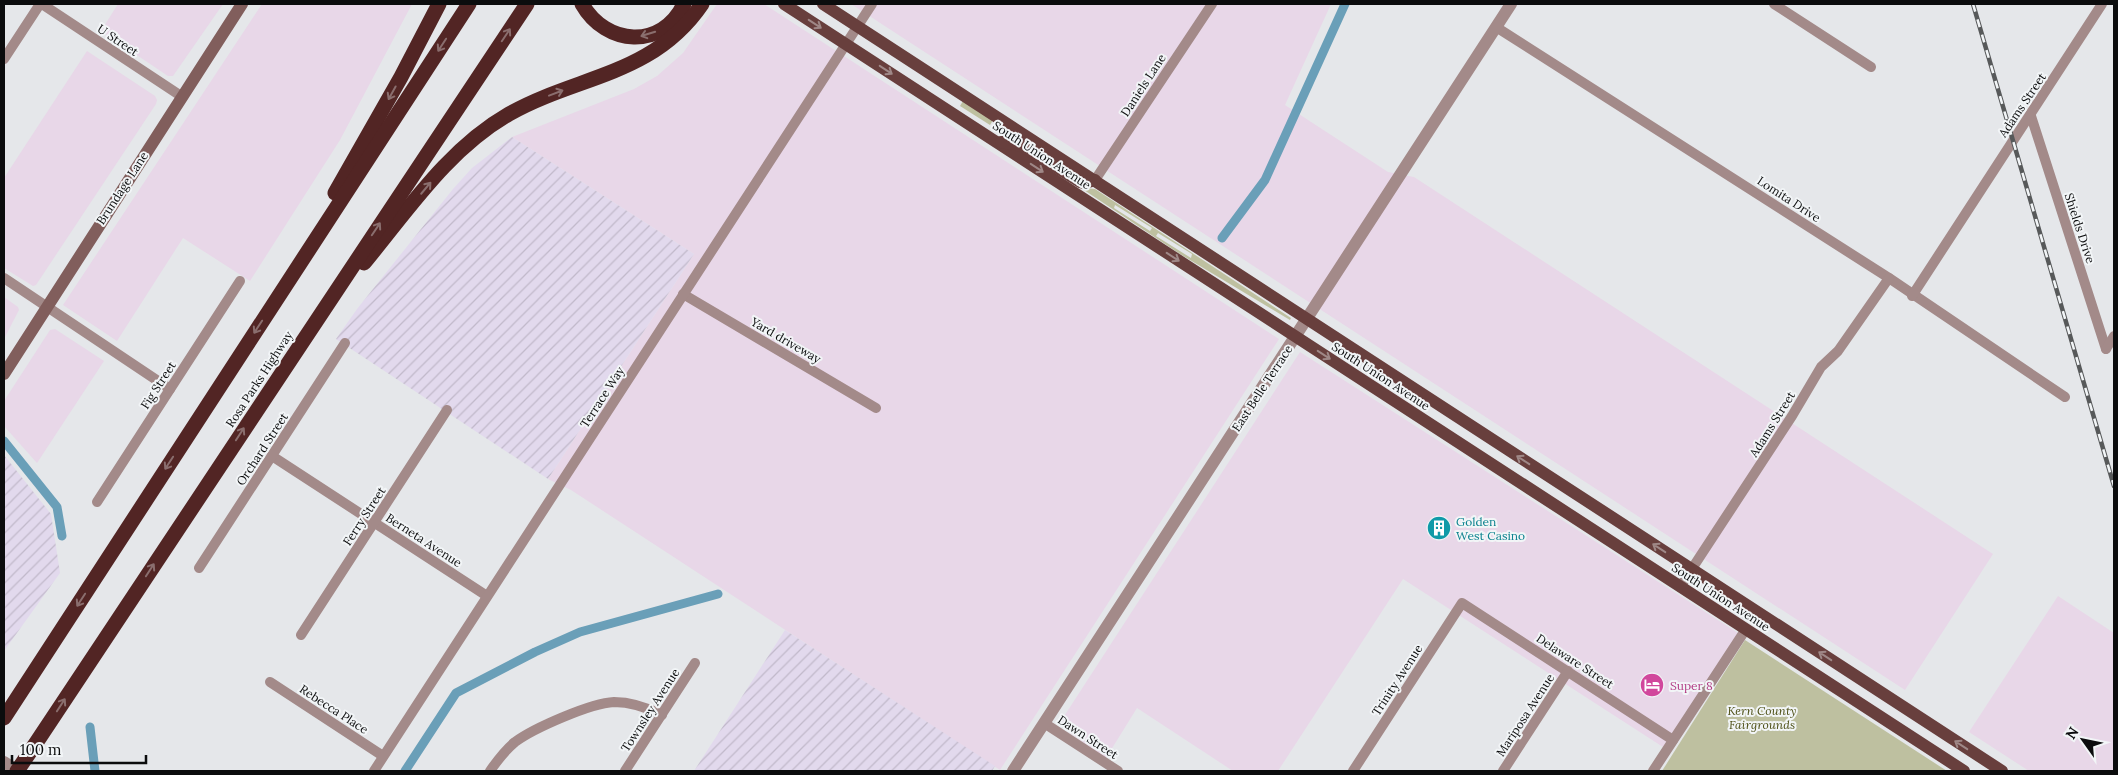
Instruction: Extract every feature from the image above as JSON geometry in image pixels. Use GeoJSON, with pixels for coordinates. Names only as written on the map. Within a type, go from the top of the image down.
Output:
{"type":"FeatureCollection","features":[{"type":"Feature","properties":{"kind":"highway"},"geometry":{"type":"LineString","coordinates":[[277,298],[397,84],[439,4]]}},
{"type":"Feature","properties":{"kind":"highway"},"geometry":{"type":"LineString","coordinates":[[4,718],[469,4]]}},
{"type":"Feature","properties":{"kind":"highway","name":"Rosa Parks Highway"},"geometry":{"type":"LineString","coordinates":[[17,771],[310,327],[527,4]]}},
{"type":"Feature","properties":{"kind":"highway"},"geometry":{"type":"LineString","coordinates":[[582,4],[597,24],[614,35],[625,38],[640,36],[662,28],[674,20],[684,4]]}},
{"type":"Feature","properties":{"kind":"highway"},"geometry":{"type":"LineString","coordinates":[[310,327],[435,176],[468,144],[509,114],[650,55],[688,25],[702,4]]}},
{"type":"Feature","properties":{"kind":"main road","name":"Brundage Lane"},"geometry":{"type":"LineString","coordinates":[[4,374],[181,96],[242,4]]}},
{"type":"Feature","properties":{"kind":"main road","name":"South Union Avenue"},"geometry":{"type":"LineString","coordinates":[[784,4],[851,35],[1095,180],[2002,771]]}},
{"type":"Feature","properties":{"kind":"main road","name":"South Union Avenue"},"geometry":{"type":"LineString","coordinates":[[823,4],[851,35],[996,141],[1964,771]]}},
{"type":"Feature","properties":{"kind":"main road"},"geometry":{"type":"LineString","coordinates":[[996,141],[1021,146],[1080,182],[1095,180]]}},
{"type":"Feature","properties":{"kind":"street"},"geometry":{"type":"LineString","coordinates":[[4,60],[41,4]]}},
{"type":"Feature","properties":{"kind":"street","name":"U Street"},"geometry":{"type":"LineString","coordinates":[[41,4],[181,96]]}},
{"type":"Feature","properties":{"kind":"street","name":"Terrace Way"},"geometry":{"type":"LineString","coordinates":[[374,771],[872,4]]}},
{"type":"Feature","properties":{"kind":"street","name":"Daniels Lane"},"geometry":{"type":"LineString","coordinates":[[1095,180],[1212,4]]}},
{"type":"Feature","properties":{"kind":"street","name":"East Belle Terrace"},"geometry":{"type":"LineString","coordinates":[[1013,771],[1511,4]]}},
{"type":"Feature","properties":{"kind":"street"},"geometry":{"type":"LineString","coordinates":[[1774,4],[1871,67]]}},
{"type":"Feature","properties":{"kind":"street","name":"Adams Street"},"geometry":{"type":"LineString","coordinates":[[1912,296],[2013,140],[2031,116],[2102,4]]}},
{"type":"Feature","properties":{"kind":"street","name":"Lomita Drive"},"geometry":{"type":"LineString","coordinates":[[1496,27],[1889,278],[1912,296],[2065,397]]}},
{"type":"Feature","properties":{"kind":"street","name":"Shields Drive"},"geometry":{"type":"LineString","coordinates":[[2031,116],[2106,348],[2114,336]]}},
{"type":"Feature","properties":{"kind":"street"},"geometry":{"type":"LineString","coordinates":[[4,278],[170,389]]}},
{"type":"Feature","properties":{"kind":"street","name":"Adams Street"},"geometry":{"type":"LineString","coordinates":[[1680,587],[1792,416],[1821,367],[1838,351],[1889,278]]}},
{"type":"Feature","properties":{"kind":"street","name":"Fig Street"},"geometry":{"type":"LineString","coordinates":[[97,502],[240,282]]}},
{"type":"Feature","properties":{"kind":"street","name":"Yard driveway"},"geometry":{"type":"LineString","coordinates":[[683,294],[876,408]]}},
{"type":"Feature","properties":{"kind":"street","name":"Orchard Street"},"geometry":{"type":"LineString","coordinates":[[199,568],[345,343]]}},
{"type":"Feature","properties":{"kind":"street","name":"Ferry Street"},"geometry":{"type":"LineString","coordinates":[[301,635],[447,410]]}},
{"type":"Feature","properties":{"kind":"street","name":"Berneta Avenue"},"geometry":{"type":"LineString","coordinates":[[272,456],[487,596]]}},
{"type":"Feature","properties":{"kind":"street","name":"Delaware Street"},"geometry":{"type":"LineString","coordinates":[[1462,603],[1673,740]]}},
{"type":"Feature","properties":{"kind":"street","name":"Trinity Avenue"},"geometry":{"type":"LineString","coordinates":[[1353,771],[1462,603]]}},
{"type":"Feature","properties":{"kind":"street"},"geometry":{"type":"LineString","coordinates":[[1653,771],[1746,629]]}},
{"type":"Feature","properties":{"kind":"street","name":"Townsley Avenue"},"geometry":{"type":"LineString","coordinates":[[625,771],[695,663]]}},
{"type":"Feature","properties":{"kind":"street","name":"Mariposa Avenue"},"geometry":{"type":"LineString","coordinates":[[1503,771],[1568,672]]}},
{"type":"Feature","properties":{"kind":"street","name":"Rebecca Place"},"geometry":{"type":"LineString","coordinates":[[270,682],[384,756]]}},
{"type":"Feature","properties":{"kind":"street"},"geometry":{"type":"LineString","coordinates":[[490,771],[504,752],[521,738],[587,708],[606,703],[628,703],[640,705],[662,715]]}},
{"type":"Feature","properties":{"kind":"street","name":"Dawn Street"},"geometry":{"type":"LineString","coordinates":[[1044,724],[1118,771]]}},
{"type":"Feature","properties":{"kind":"street"},"geometry":{"type":"LineString","coordinates":[[4,762],[17,771]]}},
{"type":"Feature","properties":{"kind":"shaded area"},"geometry":{"type":"Polygon","coordinates":[[[118,4],[223,4],[173,76],[168,76],[101,31],[118,4]]]}},
{"type":"Feature","properties":{"kind":"shaded area"},"geometry":{"type":"Polygon","coordinates":[[[262,4],[412,4],[340,140],[250,281],[183,238],[117,341],[63,305],[262,4]]]}},
{"type":"Feature","properties":{"kind":"shaded area"},"geometry":{"type":"Polygon","coordinates":[[[717,4],[764,4],[1279,339],[1000,770],[571,490],[548,479],[694,254],[512,137],[634,89],[657,76],[683,53],[717,4]]]}},
{"type":"Feature","properties":{"kind":"shaded area"},"geometry":{"type":"Polygon","coordinates":[[[851,4],[1331,4],[1285,105],[1388,172],[1414,177],[1993,554],[1905,690],[851,4]]]}},
{"type":"Feature","properties":{"kind":"shaded area"},"geometry":{"type":"Polygon","coordinates":[[[87,51],[155,96],[157,100],[36,285],[33,286],[4,268],[4,178],[87,51]]]}},
{"type":"Feature","properties":{"kind":"shaded area"},"geometry":{"type":"Polygon","coordinates":[[[512,137],[694,254],[548,479],[336,339],[357,309],[453,189],[472,168],[512,137]]]}},
{"type":"Feature","properties":{"kind":"shaded area"},"geometry":{"type":"Polygon","coordinates":[[[4,297],[18,307],[19,310],[4,339],[4,297]]]}},
{"type":"Feature","properties":{"kind":"shaded area"},"geometry":{"type":"Polygon","coordinates":[[[55,329],[104,361],[37,463],[4,426],[4,401],[50,330],[55,329]]]}},
{"type":"Feature","properties":{"kind":"shaded area"},"geometry":{"type":"Polygon","coordinates":[[[1300,352],[1738,633],[1663,747],[1403,579],[1278,771],[1233,771],[1137,708],[1106,758],[1064,729],[1061,721],[1300,352]]]}},
{"type":"Feature","properties":{"kind":"shaded area"},"geometry":{"type":"Polygon","coordinates":[[[4,455],[51,514],[60,573],[4,651],[4,455]]]}},
{"type":"Feature","properties":{"kind":"shaded area"},"geometry":{"type":"Polygon","coordinates":[[[2058,596],[2114,633],[2114,771],[2029,771],[1969,732],[2058,596]]]}},
{"type":"Feature","properties":{"kind":"shaded area"},"geometry":{"type":"Polygon","coordinates":[[[785,630],[995,766],[992,771],[694,771],[785,630]]]}},
{"type":"Feature","properties":{"kind":"green space"},"geometry":{"type":"Polygon","coordinates":[[[963,101],[993,120],[990,125],[960,106],[963,101]]]}},
{"type":"Feature","properties":{"kind":"green space"},"geometry":{"type":"Polygon","coordinates":[[[1069,180],[1084,188],[1095,189],[1291,318],[1290,320],[1180,254],[1069,180]],[[1115,205],[1114,208],[1150,231],[1152,228],[1115,205]],[[1158,233],[1156,236],[1191,258],[1192,254],[1158,233]]]}},
{"type":"Feature","properties":{"kind":"green space","name":"Kern County Fairgrounds"},"geometry":{"type":"Polygon","coordinates":[[[1745,640],[1947,771],[1662,771],[1745,640]]]}},
{"type":"Feature","properties":{"kind":"waterway"},"geometry":{"type":"LineString","coordinates":[[1222,238],[1265,180],[1345,4]]}},
{"type":"Feature","properties":{"kind":"waterway"},"geometry":{"type":"LineString","coordinates":[[4,441],[57,507],[62,536]]}},
{"type":"Feature","properties":{"kind":"waterway"},"geometry":{"type":"LineString","coordinates":[[405,771],[456,693],[535,652],[580,632],[718,594]]}},
{"type":"Feature","properties":{"kind":"waterway"},"geometry":{"type":"LineString","coordinates":[[90,727],[95,771]]}},
{"type":"Feature","properties":{"kind":"railway"},"geometry":{"type":"LineString","coordinates":[[1973,4],[2114,486]]}},
{"type":"Feature","properties":{"kind":"place","name":"Golden West Casino"},"geometry":{"type":"Point","coordinates":[1439,528]}},
{"type":"Feature","properties":{"kind":"place","name":"Super 8"},"geometry":{"type":"Point","coordinates":[1652,685]}}]}
